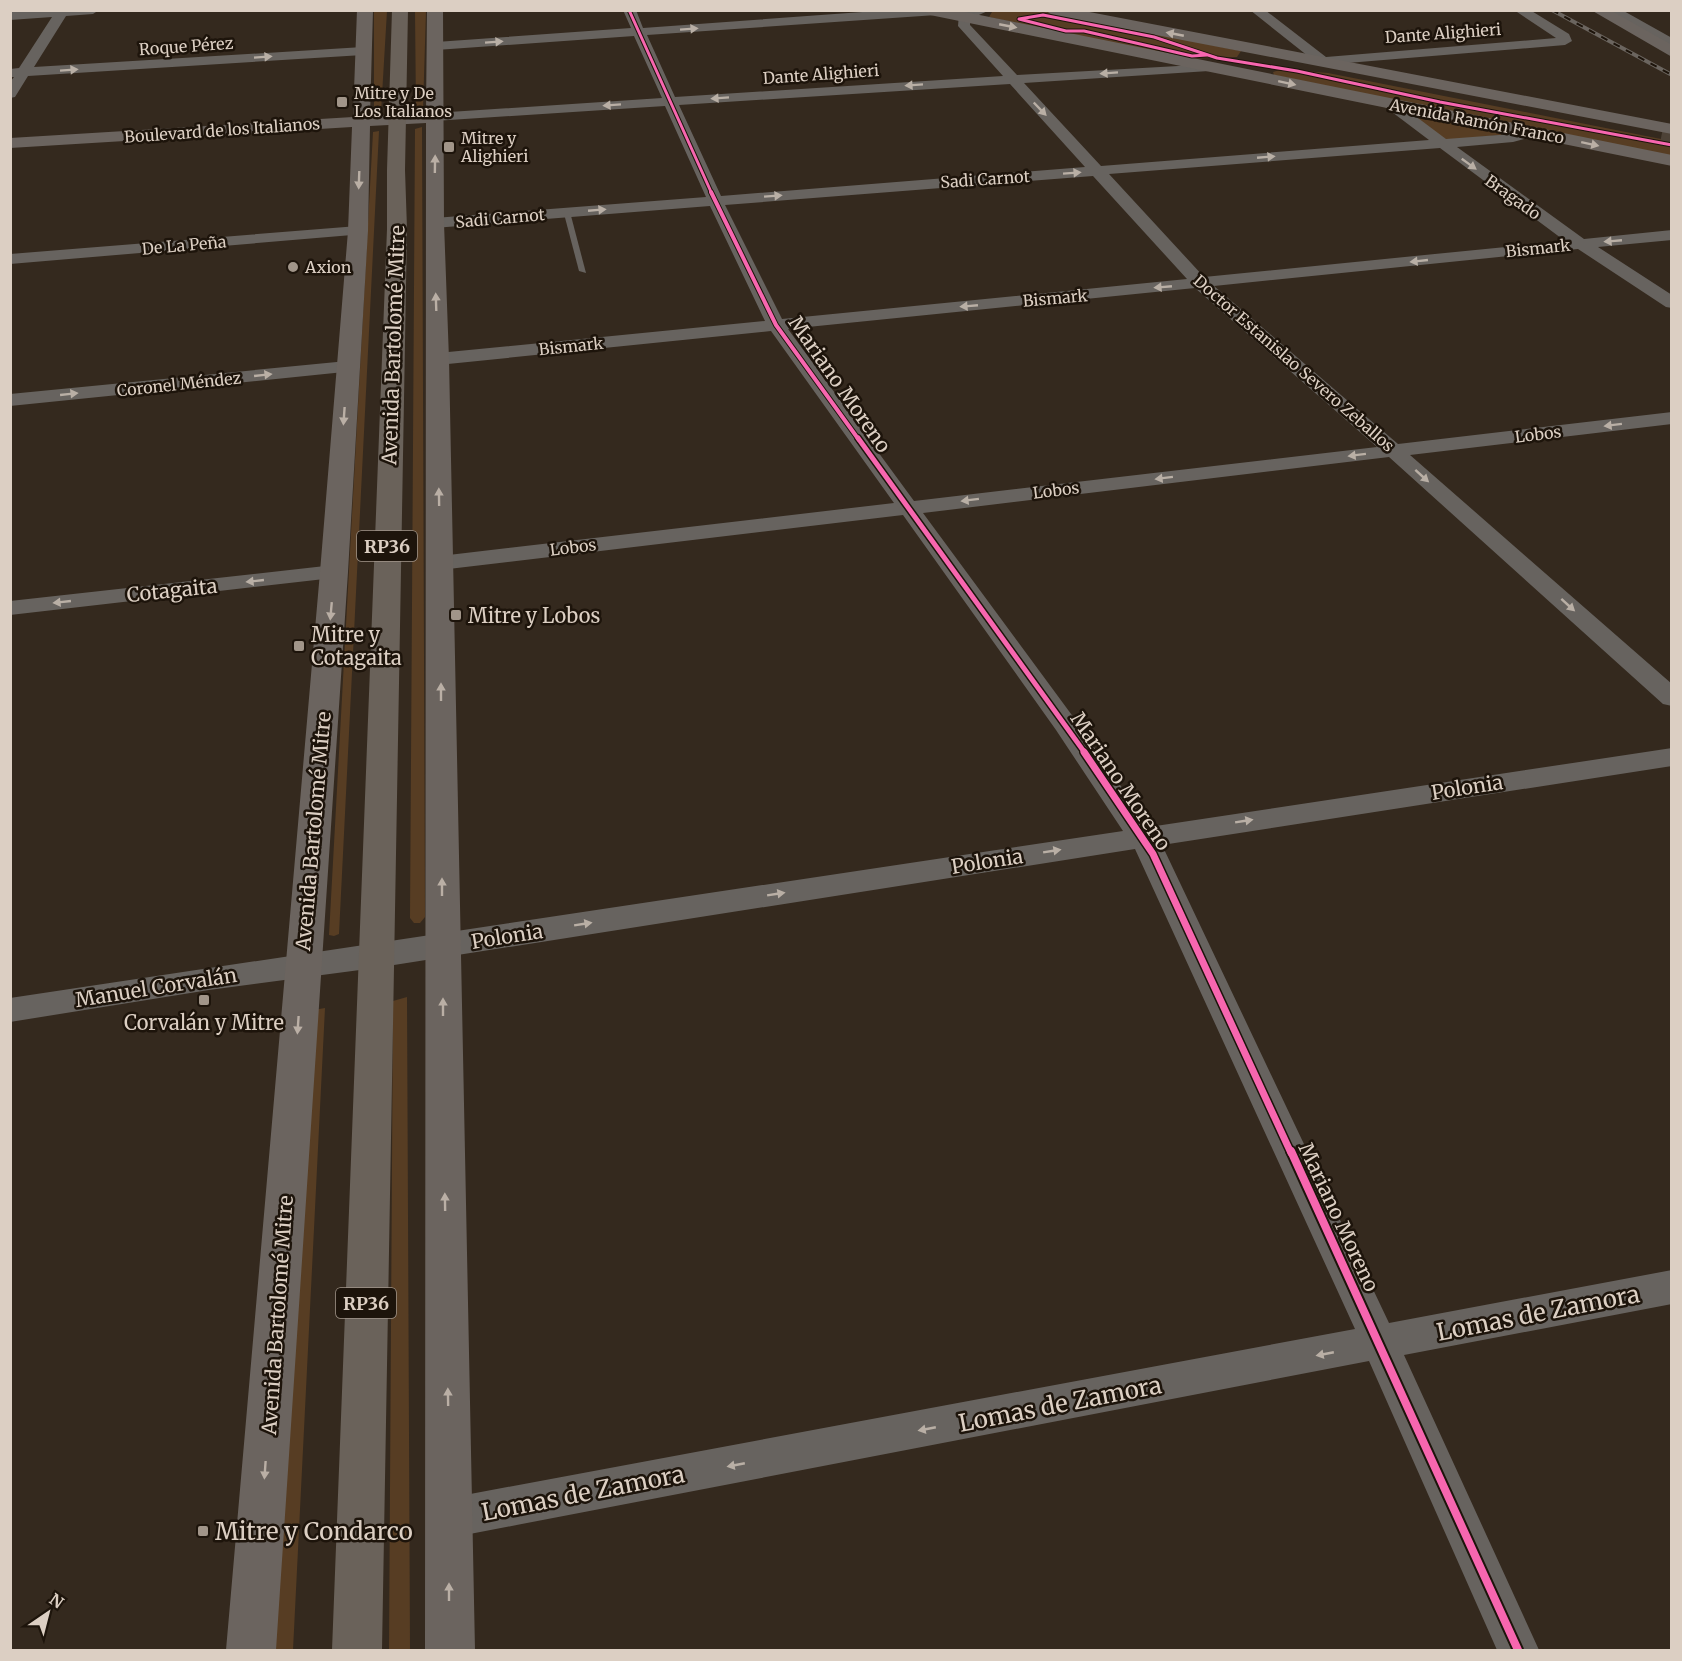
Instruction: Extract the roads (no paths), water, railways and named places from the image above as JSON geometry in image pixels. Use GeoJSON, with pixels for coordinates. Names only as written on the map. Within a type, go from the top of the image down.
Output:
{"type":"FeatureCollection","features":[{"type":"Feature","properties":{"kind":"main road","name":"Avenida Bartolomé Mitre"},"geometry":{"type":"LineString","coordinates":[[357,1650],[397,229],[400,10]]}},
{"type":"Feature","properties":{"kind":"street"},"geometry":{"type":"LineString","coordinates":[[10,16],[93,10]]}},
{"type":"Feature","properties":{"kind":"street","name":"Avenida Bartolomé Mitre"},"geometry":{"type":"LineString","coordinates":[[251,1650],[358,231],[365,10]]}},
{"type":"Feature","properties":{"kind":"street","name":"Avenida Bartolomé Mitre"},"geometry":{"type":"LineString","coordinates":[[435,10],[434,223],[438,359],[450,1650]]}},
{"type":"Feature","properties":{"kind":"street","name":"Mariano Moreno"},"geometry":{"type":"LineString","coordinates":[[629,10],[715,200],[776,325],[1065,724],[1153,854],[1380,1344],[1518,1650]]}},
{"type":"Feature","properties":{"kind":"street"},"geometry":{"type":"LineString","coordinates":[[436,46],[984,10]]}},
{"type":"Feature","properties":{"kind":"street","name":"Avenida Ramón Franco"},"geometry":{"type":"LineString","coordinates":[[1052,10],[1323,62],[1666,133]]}},
{"type":"Feature","properties":{"kind":"street"},"geometry":{"type":"LineString","coordinates":[[1256,10],[1316,53],[1323,62]]}},
{"type":"Feature","properties":{"kind":"street","name":"Dante Alighieri"},"geometry":{"type":"LineString","coordinates":[[1323,62],[1337,58],[1565,41],[1564,37],[1520,10]]}},
{"type":"Feature","properties":{"kind":"street"},"geometry":{"type":"LineString","coordinates":[[1598,10],[1671,52]]}},
{"type":"Feature","properties":{"kind":"street"},"geometry":{"type":"LineString","coordinates":[[1612,10],[1671,44]]}},
{"type":"Feature","properties":{"kind":"street"},"geometry":{"type":"LineString","coordinates":[[10,94],[17,73],[61,13]]}},
{"type":"Feature","properties":{"kind":"street","name":"Avenida Ramón Franco"},"geometry":{"type":"LineString","coordinates":[[945,13],[1671,161]]}},
{"type":"Feature","properties":{"kind":"street","name":"Doctor Estanislao Severo Zeballos"},"geometry":{"type":"LineString","coordinates":[[945,13],[964,26],[1201,284],[1394,451],[1671,698]]}},
{"type":"Feature","properties":{"kind":"street"},"geometry":{"type":"LineString","coordinates":[[1655,34],[1671,33]]}},
{"type":"Feature","properties":{"kind":"street"},"geometry":{"type":"LineString","coordinates":[[1206,40],[1327,67],[1666,133]]}},
{"type":"Feature","properties":{"kind":"street","name":"Roque Pérez"},"geometry":{"type":"LineString","coordinates":[[17,73],[363,51]]}},
{"type":"Feature","properties":{"kind":"street"},"geometry":{"type":"LineString","coordinates":[[1209,67],[1274,65],[1328,72],[1666,133]]}},
{"type":"Feature","properties":{"kind":"street","name":"Dante Alighieri"},"geometry":{"type":"LineString","coordinates":[[434,117],[1209,67]]}},
{"type":"Feature","properties":{"kind":"street","name":"Bragado"},"geometry":{"type":"LineString","coordinates":[[1389,104],[1579,244],[1671,303]]}},
{"type":"Feature","properties":{"kind":"street","name":"Boulevard de los Italianos"},"geometry":{"type":"LineString","coordinates":[[10,143],[434,117]]}},
{"type":"Feature","properties":{"kind":"street","name":"Sadi Carnot"},"geometry":{"type":"LineString","coordinates":[[434,223],[1513,138],[1534,132]]}},
{"type":"Feature","properties":{"kind":"street","name":"De La Peña"},"geometry":{"type":"LineString","coordinates":[[10,259],[358,231]]}},
{"type":"Feature","properties":{"kind":"street","name":"Bismark"},"geometry":{"type":"LineString","coordinates":[[438,359],[1671,235]]}},
{"type":"Feature","properties":{"kind":"street","name":"Coronel Méndez"},"geometry":{"type":"LineString","coordinates":[[10,400],[347,367]]}},
{"type":"Feature","properties":{"kind":"street","name":"Lobos"},"geometry":{"type":"LineString","coordinates":[[440,563],[1671,418]]}},
{"type":"Feature","properties":{"kind":"street","name":"Cotagaita"},"geometry":{"type":"LineString","coordinates":[[10,608],[334,572]]}},
{"type":"Feature","properties":{"kind":"street","name":"Polonia"},"geometry":{"type":"LineString","coordinates":[[302,966],[1671,757]]}},
{"type":"Feature","properties":{"kind":"street","name":"Manuel Corvalán"},"geometry":{"type":"LineString","coordinates":[[10,1010],[209,978],[302,966]]}},
{"type":"Feature","properties":{"kind":"street","name":"Lomas de Zamora"},"geometry":{"type":"LineString","coordinates":[[449,1518],[1380,1344],[1671,1287]]}},
{"type":"Feature","properties":{"kind":"lane"},"geometry":{"type":"LineString","coordinates":[[566,212],[583,271]]}},
{"type":"Feature","properties":{"kind":"tunnel"},"geometry":{"type":"LineString","coordinates":[[1662,133],[1672,135]]}},
{"type":"Feature","properties":{"kind":"railway"},"geometry":{"type":"LineString","coordinates":[[1552,10],[1672,75]]}},
{"type":"Feature","properties":{"kind":"place","name":"Mitre y De Los Italianos"},"geometry":{"type":"Point","coordinates":[342,102]}},
{"type":"Feature","properties":{"kind":"place","name":"Mitre y Alighieri"},"geometry":{"type":"Point","coordinates":[449,147]}},
{"type":"Feature","properties":{"kind":"place","name":"Axion"},"geometry":{"type":"Point","coordinates":[293,267]}},
{"type":"Feature","properties":{"kind":"place","name":"Mitre y Lobos"},"geometry":{"type":"Point","coordinates":[456,615]}},
{"type":"Feature","properties":{"kind":"place","name":"Mitre y Cotagaita"},"geometry":{"type":"Point","coordinates":[299,646]}},
{"type":"Feature","properties":{"kind":"place","name":"Corvalán y Mitre"},"geometry":{"type":"Point","coordinates":[204,1000]}},
{"type":"Feature","properties":{"kind":"place","name":"Mitre y Condarco"},"geometry":{"type":"Point","coordinates":[203,1531]}}]}
